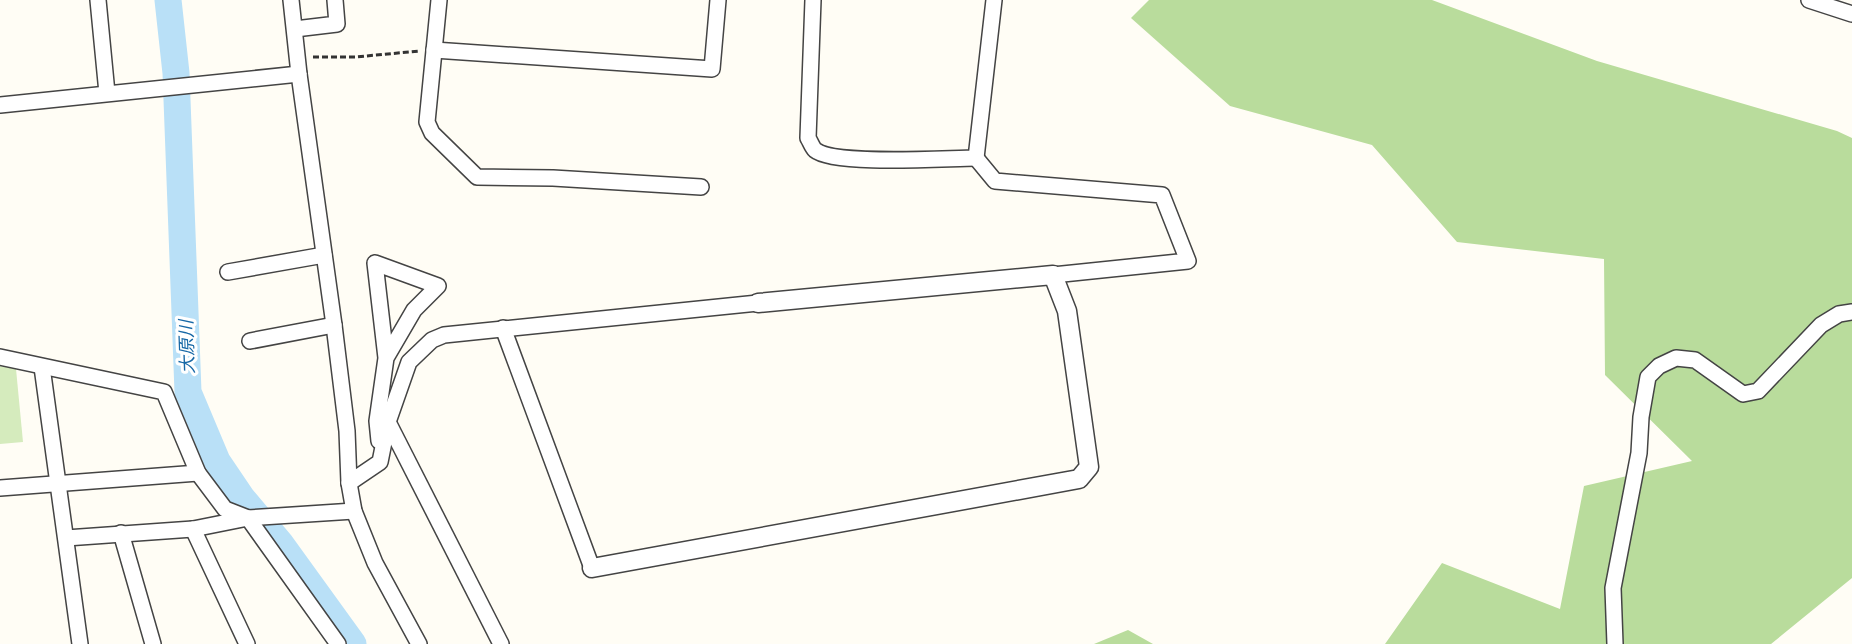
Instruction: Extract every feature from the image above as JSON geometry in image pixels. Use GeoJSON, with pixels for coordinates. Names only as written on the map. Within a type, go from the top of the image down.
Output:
{"type":"FeatureCollection","features":[{"type":"Feature","properties":{"kind":"street"},"geometry":{"type":"LineString","coordinates":[[98,0],[107,93]]}},
{"type":"Feature","properties":{"kind":"street"},"geometry":{"type":"LineString","coordinates":[[291,0],[334,325],[347,431],[349,483],[354,511],[375,563],[419,644]]}},
{"type":"Feature","properties":{"kind":"street"},"geometry":{"type":"LineString","coordinates":[[295,29],[337,24],[335,0]]}},
{"type":"Feature","properties":{"kind":"street"},"geometry":{"type":"LineString","coordinates":[[439,0],[427,123],[432,133],[477,177],[553,178],[701,187]]}},
{"type":"Feature","properties":{"kind":"street"},"geometry":{"type":"LineString","coordinates":[[434,50],[712,69],[718,0]]}},
{"type":"Feature","properties":{"kind":"street"},"geometry":{"type":"LineString","coordinates":[[813,0],[808,138],[815,150],[835,158],[976,158]]}},
{"type":"Feature","properties":{"kind":"street"},"geometry":{"type":"LineString","coordinates":[[349,483],[380,462],[388,422],[409,362],[432,340],[444,334],[1188,261],[1162,195],[995,181],[976,158],[994,0]]}},
{"type":"Feature","properties":{"kind":"street"},"geometry":{"type":"LineString","coordinates":[[1809,0],[1852,14]]}},
{"type":"Feature","properties":{"kind":"street"},"geometry":{"type":"LineString","coordinates":[[0,105],[299,74]]}},
{"type":"Feature","properties":{"kind":"street"},"geometry":{"type":"LineString","coordinates":[[228,272],[324,255]]}},
{"type":"Feature","properties":{"kind":"street"},"geometry":{"type":"LineString","coordinates":[[380,462],[378,421],[386,358],[375,263],[438,286],[414,310],[386,358]]}},
{"type":"Feature","properties":{"kind":"street"},"geometry":{"type":"LineString","coordinates":[[503,328],[592,568],[1079,479],[1089,467],[1067,312],[1053,275]]}},
{"type":"Feature","properties":{"kind":"street"},"geometry":{"type":"LineString","coordinates":[[1615,644],[1613,588],[1639,453],[1641,417],[1648,377],[1659,366],[1677,358],[1695,360],[1743,394],[1758,391],[1821,325],[1839,314],[1852,312]]}},
{"type":"Feature","properties":{"kind":"street"},"geometry":{"type":"LineString","coordinates":[[250,341],[334,325]]}},
{"type":"Feature","properties":{"kind":"street"},"geometry":{"type":"LineString","coordinates":[[0,357],[164,393],[198,473],[225,509],[248,518],[338,644]]}},
{"type":"Feature","properties":{"kind":"street"},"geometry":{"type":"LineString","coordinates":[[42,367],[80,644]]}},
{"type":"Feature","properties":{"kind":"street"},"geometry":{"type":"LineString","coordinates":[[388,422],[501,644]]}},
{"type":"Feature","properties":{"kind":"street"},"geometry":{"type":"LineString","coordinates":[[0,488],[198,473]]}},
{"type":"Feature","properties":{"kind":"street"},"geometry":{"type":"LineString","coordinates":[[66,538],[193,528],[248,518],[354,511]]}},
{"type":"Feature","properties":{"kind":"street"},"geometry":{"type":"LineString","coordinates":[[193,528],[247,644]]}},
{"type":"Feature","properties":{"kind":"street"},"geometry":{"type":"LineString","coordinates":[[122,533],[153,644]]}},
{"type":"Feature","properties":{"kind":"path"},"geometry":{"type":"LineString","coordinates":[[298,57],[355,57],[434,50]]}},
{"type":"Feature","properties":{"kind":"green space"},"geometry":{"type":"Polygon","coordinates":[[[1149,0],[1432,0],[1597,61],[1837,131],[1852,138],[1852,578],[1771,644],[1385,644],[1442,563],[1560,609],[1584,486],[1692,461],[1605,375],[1604,259],[1457,242],[1372,145],[1230,106],[1131,18],[1149,0]]]}},
{"type":"Feature","properties":{"kind":"green space"},"geometry":{"type":"Polygon","coordinates":[[[0,366],[16,369],[23,442],[0,444],[0,366]]]}},
{"type":"Feature","properties":{"kind":"green space"},"geometry":{"type":"Polygon","coordinates":[[[1128,630],[1153,644],[1094,644],[1128,630]]]}},
{"type":"Feature","properties":{"kind":"waterway","name":"大原川"},"geometry":{"type":"LineString","coordinates":[[168,0],[176,73],[188,392],[217,461],[242,498],[280,543],[353,644]]}}]}
